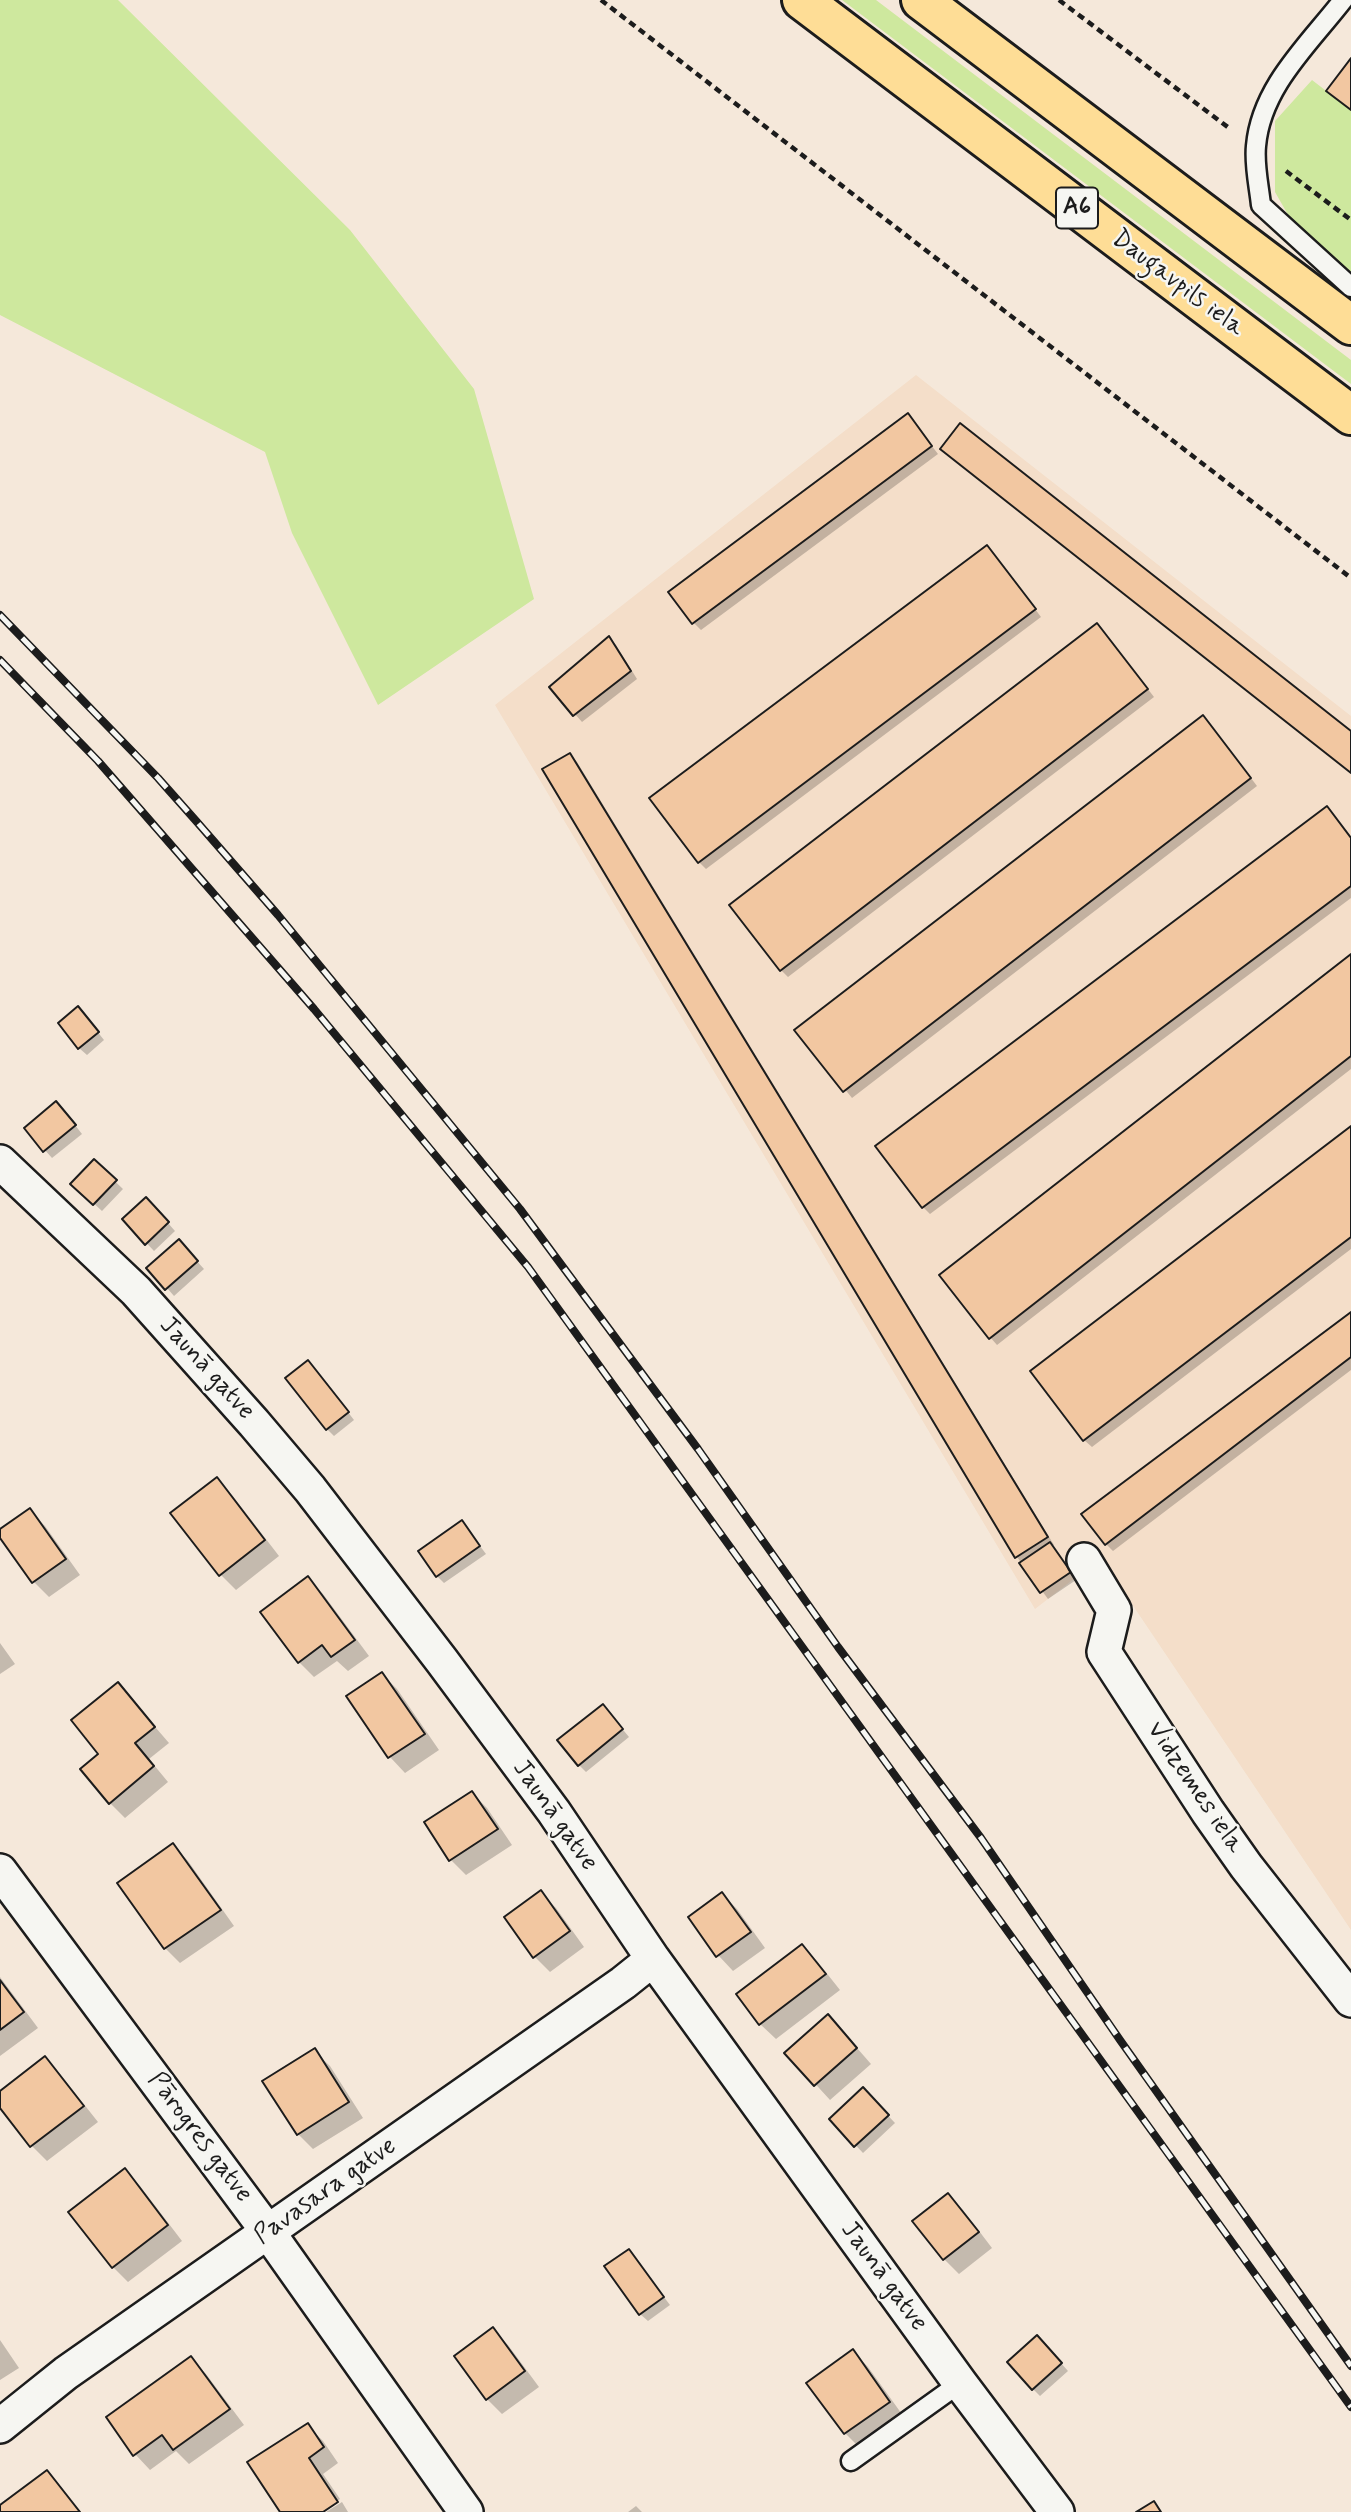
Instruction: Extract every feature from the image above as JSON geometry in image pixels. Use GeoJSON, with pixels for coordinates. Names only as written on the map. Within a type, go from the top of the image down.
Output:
{"type":"FeatureCollection","features":[{"type":"Feature","properties":{"kind":"highway","name":"Daugavpils iela"},"geometry":{"type":"LineString","coordinates":[[802,0],[1351,415]]}},
{"type":"Feature","properties":{"kind":"highway"},"geometry":{"type":"LineString","coordinates":[[921,0],[1351,325]]}},
{"type":"Feature","properties":{"kind":"street","name":"Jaunā gatve"},"geometry":{"type":"LineString","coordinates":[[0,1162],[136,1291],[310,1489],[554,1812],[653,1959],[960,2383],[1057,2512]]}},
{"type":"Feature","properties":{"kind":"street","name":"Vidzemes iela"},"geometry":{"type":"LineString","coordinates":[[1084,1560],[1114,1609],[1104,1653],[1246,1866],[1351,2000]]}},
{"type":"Feature","properties":{"kind":"street","name":"Pārogres gatve"},"geometry":{"type":"LineString","coordinates":[[0,1871],[268,2232],[466,2512]]}},
{"type":"Feature","properties":{"kind":"street","name":"Pavasara gatve"},"geometry":{"type":"LineString","coordinates":[[0,2426],[66,2374],[612,1991],[653,1959]]}},
{"type":"Feature","properties":{"kind":"lane"},"geometry":{"type":"LineString","coordinates":[[1343,0],[1285,71],[1261,116],[1256,148],[1261,205],[1351,288]]}},
{"type":"Feature","properties":{"kind":"lane"},"geometry":{"type":"LineString","coordinates":[[851,2461],[960,2383]]}},
{"type":"Feature","properties":{"kind":"path"},"geometry":{"type":"LineString","coordinates":[[601,0],[1351,578]]}},
{"type":"Feature","properties":{"kind":"path"},"geometry":{"type":"LineString","coordinates":[[1059,0],[1351,220]]}},
{"type":"Feature","properties":{"kind":"shaded area"},"geometry":{"type":"Polygon","coordinates":[[[916,375],[1351,716],[1351,1930],[1101,1558],[1035,1609],[495,705],[916,375]]]}},
{"type":"Feature","properties":{"kind":"green space"},"geometry":{"type":"Polygon","coordinates":[[[0,0],[118,0],[350,230],[474,389],[534,599],[378,705],[292,533],[265,452],[0,315],[0,0]]]}},
{"type":"Feature","properties":{"kind":"green space"},"geometry":{"type":"Polygon","coordinates":[[[842,0],[876,0],[1351,360],[1351,384],[842,0]]]}},
{"type":"Feature","properties":{"kind":"green space"},"geometry":{"type":"Polygon","coordinates":[[[1312,80],[1351,110],[1351,272],[1295,227],[1275,192],[1275,121],[1312,80]]]}},
{"type":"Feature","properties":{"kind":"building"},"geometry":{"type":"Polygon","coordinates":[[[1351,58],[1351,110],[1326,91],[1351,58]]]}},
{"type":"Feature","properties":{"kind":"building"},"geometry":{"type":"Polygon","coordinates":[[[908,413],[932,446],[692,624],[668,592],[908,413]]]}},
{"type":"Feature","properties":{"kind":"building"},"geometry":{"type":"Polygon","coordinates":[[[960,423],[1351,731],[1351,773],[940,449],[960,423]]]}},
{"type":"Feature","properties":{"kind":"building"},"geometry":{"type":"Polygon","coordinates":[[[987,545],[1036,609],[698,863],[649,798],[987,545]]]}},
{"type":"Feature","properties":{"kind":"building"},"geometry":{"type":"Polygon","coordinates":[[[1097,623],[1148,689],[780,971],[729,905],[1097,623]]]}},
{"type":"Feature","properties":{"kind":"building"},"geometry":{"type":"Polygon","coordinates":[[[609,636],[631,671],[573,716],[549,687],[609,636]]]}},
{"type":"Feature","properties":{"kind":"building"},"geometry":{"type":"Polygon","coordinates":[[[1203,715],[1251,778],[843,1092],[794,1030],[1203,715]]]}},
{"type":"Feature","properties":{"kind":"building"},"geometry":{"type":"Polygon","coordinates":[[[570,753],[1048,1537],[1015,1558],[542,769],[570,753]]]}},
{"type":"Feature","properties":{"kind":"building"},"geometry":{"type":"Polygon","coordinates":[[[1327,806],[1351,838],[1351,886],[922,1208],[875,1146],[1327,806]]]}},
{"type":"Feature","properties":{"kind":"building"},"geometry":{"type":"Polygon","coordinates":[[[1351,954],[1351,1056],[989,1339],[939,1275],[1351,954]]]}},
{"type":"Feature","properties":{"kind":"building"},"geometry":{"type":"Polygon","coordinates":[[[78,1006],[99,1032],[78,1049],[58,1023],[78,1006]]]}},
{"type":"Feature","properties":{"kind":"building"},"geometry":{"type":"Polygon","coordinates":[[[56,1101],[76,1125],[43,1152],[24,1128],[56,1101]]]}},
{"type":"Feature","properties":{"kind":"building"},"geometry":{"type":"Polygon","coordinates":[[[1351,1126],[1351,1237],[1083,1441],[1030,1371],[1351,1126]]]}},
{"type":"Feature","properties":{"kind":"building"},"geometry":{"type":"Polygon","coordinates":[[[94,1159],[117,1180],[93,1205],[70,1184],[94,1159]]]}},
{"type":"Feature","properties":{"kind":"building"},"geometry":{"type":"Polygon","coordinates":[[[146,1197],[169,1222],[145,1245],[122,1219],[146,1197]]]}},
{"type":"Feature","properties":{"kind":"building"},"geometry":{"type":"Polygon","coordinates":[[[179,1239],[198,1261],[165,1290],[146,1268],[179,1239]]]}},
{"type":"Feature","properties":{"kind":"building"},"geometry":{"type":"Polygon","coordinates":[[[1351,1312],[1351,1357],[1105,1545],[1081,1514],[1351,1312]]]}},
{"type":"Feature","properties":{"kind":"building"},"geometry":{"type":"Polygon","coordinates":[[[308,1360],[349,1412],[326,1430],[285,1378],[308,1360]]]}},
{"type":"Feature","properties":{"kind":"building"},"geometry":{"type":"Polygon","coordinates":[[[217,1477],[265,1540],[219,1576],[170,1513],[217,1477]]]}},
{"type":"Feature","properties":{"kind":"building"},"geometry":{"type":"Polygon","coordinates":[[[30,1508],[66,1559],[32,1583],[0,1538],[0,1529],[30,1508]]]}},
{"type":"Feature","properties":{"kind":"building"},"geometry":{"type":"Polygon","coordinates":[[[462,1520],[480,1546],[436,1577],[418,1551],[462,1520]]]}},
{"type":"Feature","properties":{"kind":"building"},"geometry":{"type":"Polygon","coordinates":[[[1050,1542],[1071,1572],[1040,1593],[1019,1563],[1050,1542]]]}},
{"type":"Feature","properties":{"kind":"building"},"geometry":{"type":"Polygon","coordinates":[[[308,1576],[355,1640],[331,1657],[322,1645],[298,1663],[260,1612],[308,1576]]]}},
{"type":"Feature","properties":{"kind":"building"},"geometry":{"type":"Polygon","coordinates":[[[382,1672],[425,1734],[388,1758],[346,1696],[382,1672]]]}},
{"type":"Feature","properties":{"kind":"building"},"geometry":{"type":"Polygon","coordinates":[[[118,1682],[155,1727],[135,1743],[154,1766],[109,1804],[80,1769],[98,1754],[71,1720],[118,1682]]]}},
{"type":"Feature","properties":{"kind":"building"},"geometry":{"type":"Polygon","coordinates":[[[603,1704],[623,1729],[578,1766],[557,1740],[603,1704]]]}},
{"type":"Feature","properties":{"kind":"building"},"geometry":{"type":"Polygon","coordinates":[[[472,1791],[498,1829],[449,1861],[424,1822],[472,1791]]]}},
{"type":"Feature","properties":{"kind":"building"},"geometry":{"type":"Polygon","coordinates":[[[173,1843],[221,1910],[164,1949],[117,1883],[173,1843]]]}},
{"type":"Feature","properties":{"kind":"building"},"geometry":{"type":"Polygon","coordinates":[[[541,1890],[570,1931],[533,1958],[504,1917],[541,1890]]]}},
{"type":"Feature","properties":{"kind":"building"},"geometry":{"type":"Polygon","coordinates":[[[722,1892],[751,1932],[716,1957],[688,1917],[722,1892]]]}},
{"type":"Feature","properties":{"kind":"building"},"geometry":{"type":"Polygon","coordinates":[[[802,1944],[826,1974],[759,2025],[736,1994],[802,1944]]]}},
{"type":"Feature","properties":{"kind":"building"},"geometry":{"type":"Polygon","coordinates":[[[0,1980],[24,2012],[0,2030],[0,1980]]]}},
{"type":"Feature","properties":{"kind":"building"},"geometry":{"type":"Polygon","coordinates":[[[828,2014],[857,2048],[814,2086],[784,2053],[828,2014]]]}},
{"type":"Feature","properties":{"kind":"building"},"geometry":{"type":"Polygon","coordinates":[[[315,2048],[349,2102],[297,2135],[262,2081],[315,2048]]]}},
{"type":"Feature","properties":{"kind":"building"},"geometry":{"type":"Polygon","coordinates":[[[45,2056],[84,2106],[30,2147],[0,2108],[0,2091],[45,2056]]]}},
{"type":"Feature","properties":{"kind":"building"},"geometry":{"type":"Polygon","coordinates":[[[863,2087],[889,2115],[854,2147],[829,2119],[863,2087]]]}},
{"type":"Feature","properties":{"kind":"building"},"geometry":{"type":"Polygon","coordinates":[[[125,2168],[168,2225],[112,2268],[68,2212],[125,2168]]]}},
{"type":"Feature","properties":{"kind":"building"},"geometry":{"type":"Polygon","coordinates":[[[948,2193],[979,2232],[943,2260],[912,2221],[948,2193]]]}},
{"type":"Feature","properties":{"kind":"building"},"geometry":{"type":"Polygon","coordinates":[[[629,2249],[664,2297],[639,2315],[604,2266],[629,2249]]]}},
{"type":"Feature","properties":{"kind":"building"},"geometry":{"type":"Polygon","coordinates":[[[493,2327],[525,2371],[486,2400],[454,2356],[493,2327]]]}},
{"type":"Feature","properties":{"kind":"building"},"geometry":{"type":"Polygon","coordinates":[[[1037,2335],[1062,2363],[1032,2390],[1007,2362],[1037,2335]]]}},
{"type":"Feature","properties":{"kind":"building"},"geometry":{"type":"Polygon","coordinates":[[[853,2349],[890,2402],[844,2434],[806,2383],[853,2349]]]}},
{"type":"Feature","properties":{"kind":"building"},"geometry":{"type":"Polygon","coordinates":[[[191,2356],[230,2409],[173,2450],[162,2435],[133,2456],[106,2417],[191,2356]]]}},
{"type":"Feature","properties":{"kind":"building"},"geometry":{"type":"Polygon","coordinates":[[[308,2423],[324,2447],[309,2458],[338,2502],[323,2512],[280,2512],[247,2462],[308,2423]]]}},
{"type":"Feature","properties":{"kind":"building"},"geometry":{"type":"Polygon","coordinates":[[[47,2470],[80,2512],[0,2512],[0,2505],[47,2470]]]}},
{"type":"Feature","properties":{"kind":"building"},"geometry":{"type":"Polygon","coordinates":[[[1154,2501],[1161,2512],[1136,2512],[1154,2501]]]}},
{"type":"Feature","properties":{"kind":"railway"},"geometry":{"type":"LineString","coordinates":[[0,615],[197,822],[278,915],[520,1209],[698,1449],[838,1647],[981,1838],[1351,2366]]}},
{"type":"Feature","properties":{"kind":"railway"},"geometry":{"type":"LineString","coordinates":[[0,660],[98,761],[314,1009],[528,1267],[1351,2407]]}}]}
